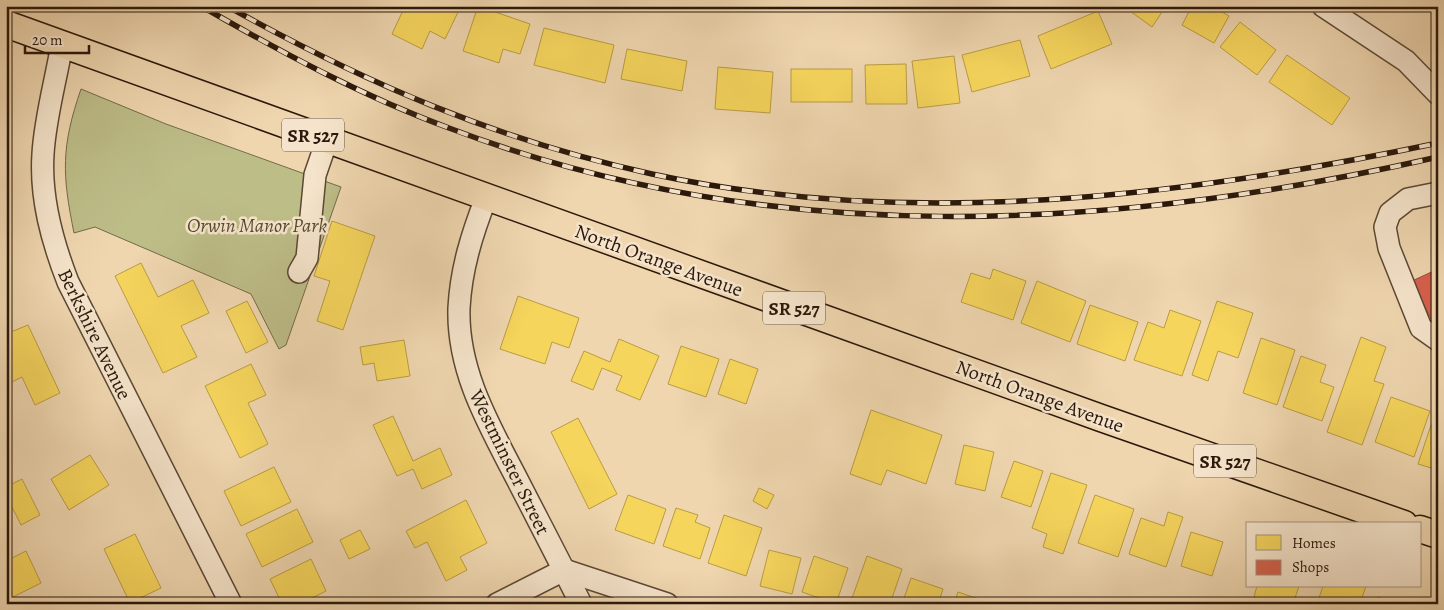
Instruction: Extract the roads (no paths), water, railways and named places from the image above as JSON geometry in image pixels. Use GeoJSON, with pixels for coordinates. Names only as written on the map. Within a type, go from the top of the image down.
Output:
{"type":"FeatureCollection","features":[{"type":"Feature","properties":{"kind":"main road","name":"SR 527"},"geometry":{"type":"LineString","coordinates":[[6,24],[62,44]]}},
{"type":"Feature","properties":{"kind":"main road","name":"North Orange Avenue"},"geometry":{"type":"LineString","coordinates":[[62,44],[1101,418],[1398,522]]}},
{"type":"Feature","properties":{"kind":"main road"},"geometry":{"type":"LineString","coordinates":[[1422,530],[1438,536]]}},
{"type":"Feature","properties":{"kind":"street"},"geometry":{"type":"LineString","coordinates":[[1323,6],[1406,61],[1438,94]]}},
{"type":"Feature","properties":{"kind":"street","name":"Berkshire Avenue"},"geometry":{"type":"LineString","coordinates":[[62,44],[43,154],[45,205],[54,248],[68,282],[231,604]]}},
{"type":"Feature","properties":{"kind":"street"},"geometry":{"type":"LineString","coordinates":[[299,272],[307,258],[315,175],[327,140]]}},
{"type":"Feature","properties":{"kind":"street"},"geometry":{"type":"LineString","coordinates":[[1438,194],[1408,199],[1390,212],[1385,227],[1389,248],[1421,328],[1438,340]]}},
{"type":"Feature","properties":{"kind":"street","name":"Westminster Street"},"geometry":{"type":"LineString","coordinates":[[486,198],[473,232],[464,265],[459,310],[464,361],[478,405],[581,604]]}},
{"type":"Feature","properties":{"kind":"street"},"geometry":{"type":"LineString","coordinates":[[497,604],[564,570],[668,604]]}},
{"type":"Feature","properties":{"kind":"railway"},"geometry":{"type":"LineString","coordinates":[[201,6],[322,72],[385,102],[449,128],[570,167],[692,195],[816,211],[940,216],[1065,213],[1190,201],[1314,182],[1438,157]]}},
{"type":"Feature","properties":{"kind":"railway"},"geometry":{"type":"LineString","coordinates":[[227,6],[330,60],[381,84],[486,126],[595,160],[652,174],[749,191],[848,200],[947,203],[1046,200],[1145,191],[1243,178],[1341,162],[1438,143]]}},
{"type":"Feature","properties":{"kind":"park label","name":"Orwin Manor Park"},"geometry":{"type":"Point","coordinates":[257,225]}}]}
